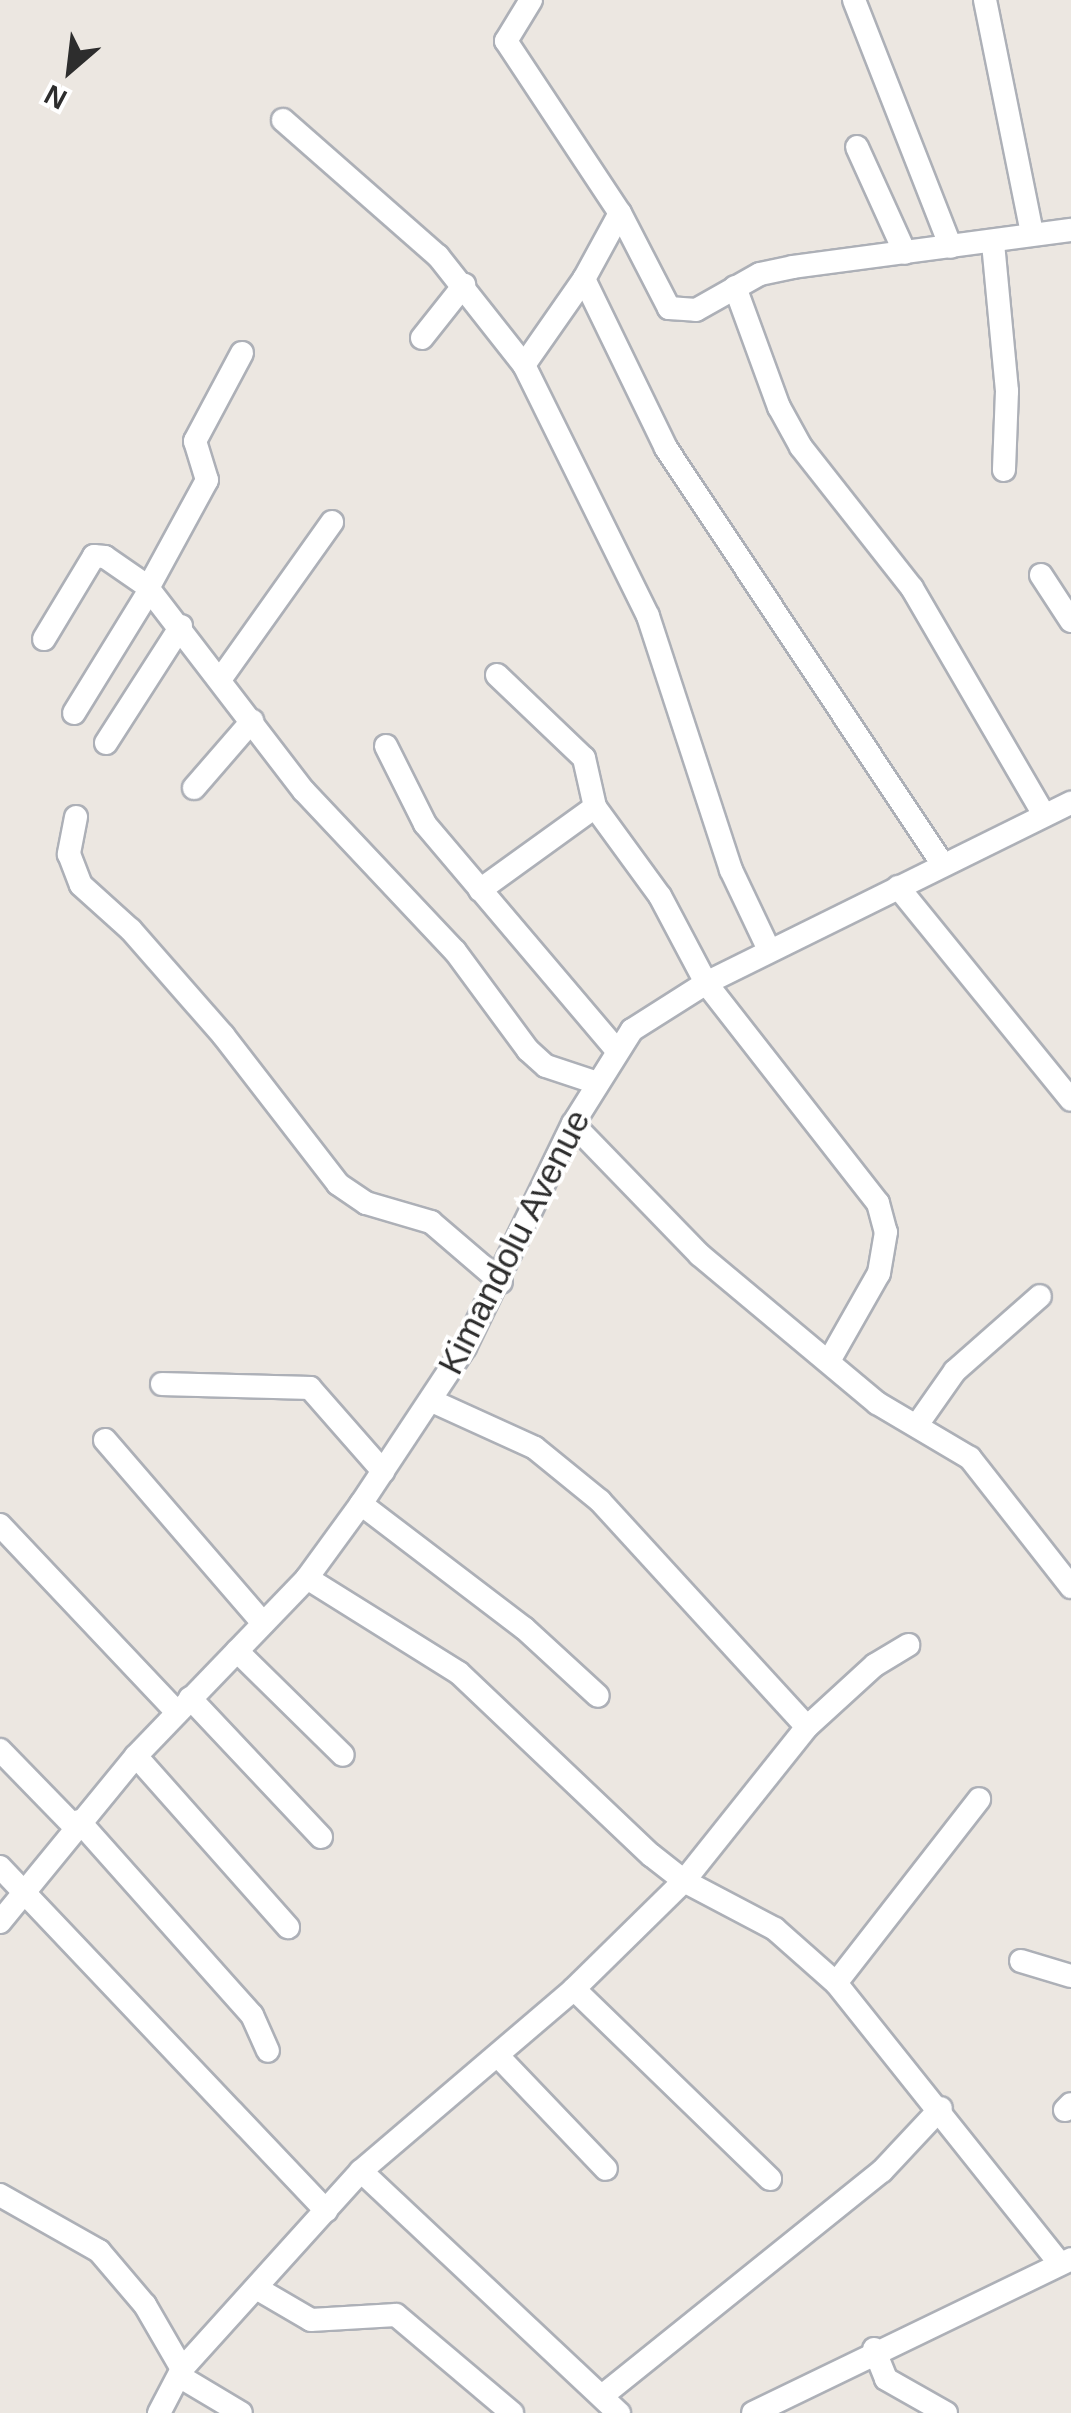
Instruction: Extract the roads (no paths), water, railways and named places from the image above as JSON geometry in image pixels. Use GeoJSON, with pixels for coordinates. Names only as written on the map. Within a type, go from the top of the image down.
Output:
{"type":"FeatureCollection","features":[{"type":"Feature","properties":{"kind":"street"},"geometry":{"type":"LineString","coordinates":[[531,0],[506,41],[620,212],[669,308],[696,310],[735,287],[793,267],[1071,230]]}},
{"type":"Feature","properties":{"kind":"street"},"geometry":{"type":"LineString","coordinates":[[854,0],[951,247]]}},
{"type":"Feature","properties":{"kind":"street"},"geometry":{"type":"LineString","coordinates":[[985,0],[1032,234]]}},
{"type":"Feature","properties":{"kind":"street"},"geometry":{"type":"LineString","coordinates":[[283,120],[464,285],[524,364],[648,616],[731,870],[768,950]]}},
{"type":"Feature","properties":{"kind":"street"},"geometry":{"type":"LineString","coordinates":[[857,147],[905,253]]}},
{"type":"Feature","properties":{"kind":"street"},"geometry":{"type":"LineString","coordinates":[[524,364],[584,279],[620,212]]}},
{"type":"Feature","properties":{"kind":"street"},"geometry":{"type":"LineString","coordinates":[[993,242],[1007,391],[1004,470]]}},
{"type":"Feature","properties":{"kind":"street"},"geometry":{"type":"LineString","coordinates":[[584,279],[666,448],[942,864]]}},
{"type":"Feature","properties":{"kind":"street"},"geometry":{"type":"LineString","coordinates":[[422,338],[464,285]]}},
{"type":"Feature","properties":{"kind":"street"},"geometry":{"type":"LineString","coordinates":[[735,287],[779,407],[801,447],[912,588],[1044,815]]}},
{"type":"Feature","properties":{"kind":"street"},"geometry":{"type":"LineString","coordinates":[[74,712],[208,480],[196,441],[242,353]]}},
{"type":"Feature","properties":{"kind":"street"},"geometry":{"type":"LineString","coordinates":[[222,677],[332,522]]}},
{"type":"Feature","properties":{"kind":"street"},"geometry":{"type":"LineString","coordinates":[[44,639],[94,556],[105,556],[148,588],[222,677],[304,791],[455,951],[538,1060],[597,1083]]}},
{"type":"Feature","properties":{"kind":"street"},"geometry":{"type":"LineString","coordinates":[[1040,574],[1071,621]]}},
{"type":"Feature","properties":{"kind":"street"},"geometry":{"type":"LineString","coordinates":[[106,743],[181,626]]}},
{"type":"Feature","properties":{"kind":"street"},"geometry":{"type":"LineString","coordinates":[[497,675],[577,748],[595,807],[660,896],[706,983],[869,1190],[884,1218],[879,1273],[828,1361]]}},
{"type":"Feature","properties":{"kind":"street"},"geometry":{"type":"LineString","coordinates":[[194,788],[252,721]]}},
{"type":"Feature","properties":{"kind":"street"},"geometry":{"type":"LineString","coordinates":[[386,746],[425,824],[617,1050]]}},
{"type":"Feature","properties":{"kind":"street","name":"Kimandolu Avenue"},"geometry":{"type":"LineString","coordinates":[[0,1922],[76,1824],[136,1756],[306,1578],[360,1504],[432,1401],[501,1282],[573,1124],[632,1030],[768,950],[1071,803]]}},
{"type":"Feature","properties":{"kind":"street"},"geometry":{"type":"LineString","coordinates":[[480,890],[595,807]]}},
{"type":"Feature","properties":{"kind":"street"},"geometry":{"type":"LineString","coordinates":[[76,817],[68,854],[81,885],[197,1005],[338,1184],[366,1202],[431,1222],[501,1282]]}},
{"type":"Feature","properties":{"kind":"street"},"geometry":{"type":"LineString","coordinates":[[898,887],[1071,1100]]}},
{"type":"Feature","properties":{"kind":"street"},"geometry":{"type":"LineString","coordinates":[[573,1124],[662,1223],[877,1403],[970,1458],[1071,1586]]}},
{"type":"Feature","properties":{"kind":"street"},"geometry":{"type":"LineString","coordinates":[[917,1425],[955,1371],[1040,1296]]}},
{"type":"Feature","properties":{"kind":"street"},"geometry":{"type":"LineString","coordinates":[[162,1384],[310,1388],[383,1471]]}},
{"type":"Feature","properties":{"kind":"street"},"geometry":{"type":"LineString","coordinates":[[432,1401],[534,1448],[600,1501],[807,1727]]}},
{"type":"Feature","properties":{"kind":"street"},"geometry":{"type":"LineString","coordinates":[[105,1440],[263,1623]]}},
{"type":"Feature","properties":{"kind":"street"},"geometry":{"type":"LineString","coordinates":[[360,1504],[524,1628],[598,1696]]}},
{"type":"Feature","properties":{"kind":"street"},"geometry":{"type":"LineString","coordinates":[[0,1525],[321,1837]]}},
{"type":"Feature","properties":{"kind":"street"},"geometry":{"type":"LineString","coordinates":[[306,1578],[485,1693],[684,1881],[774,1930],[836,1983],[1065,2261],[874,2349],[753,2413]]}},
{"type":"Feature","properties":{"kind":"street"},"geometry":{"type":"LineString","coordinates":[[159,2413],[180,2373],[361,2171],[574,1989],[684,1881],[807,1727],[875,1665],[908,1646]]}},
{"type":"Feature","properties":{"kind":"street"},"geometry":{"type":"LineString","coordinates":[[237,1651],[343,1755]]}},
{"type":"Feature","properties":{"kind":"street"},"geometry":{"type":"LineString","coordinates":[[0,1750],[76,1824],[252,2015],[268,2051]]}},
{"type":"Feature","properties":{"kind":"street"},"geometry":{"type":"LineString","coordinates":[[136,1756],[288,1927]]}},
{"type":"Feature","properties":{"kind":"street"},"geometry":{"type":"LineString","coordinates":[[836,1983],[979,1799]]}},
{"type":"Feature","properties":{"kind":"street"},"geometry":{"type":"LineString","coordinates":[[0,1867],[326,2211]]}},
{"type":"Feature","properties":{"kind":"street"},"geometry":{"type":"LineString","coordinates":[[1021,1961],[1071,1976]]}},
{"type":"Feature","properties":{"kind":"street"},"geometry":{"type":"LineString","coordinates":[[574,1989],[770,2179]]}},
{"type":"Feature","properties":{"kind":"street"},"geometry":{"type":"LineString","coordinates":[[498,2056],[606,2170]]}},
{"type":"Feature","properties":{"kind":"street"},"geometry":{"type":"LineString","coordinates":[[361,2171],[610,2405],[882,2170],[941,2108]]}},
{"type":"Feature","properties":{"kind":"street"},"geometry":{"type":"LineString","coordinates":[[0,2195],[98,2250],[145,2306],[180,2373],[241,2413]]}},
{"type":"Feature","properties":{"kind":"street"},"geometry":{"type":"LineString","coordinates":[[258,2289],[311,2320],[396,2314],[512,2413]]}},
{"type":"Feature","properties":{"kind":"street"},"geometry":{"type":"LineString","coordinates":[[874,2349],[886,2379],[946,2413]]}}]}
